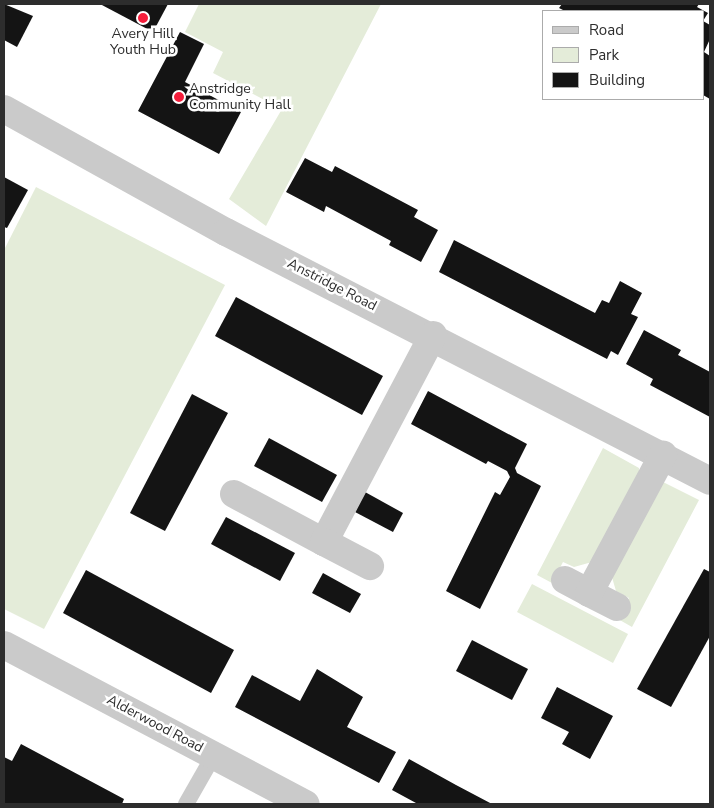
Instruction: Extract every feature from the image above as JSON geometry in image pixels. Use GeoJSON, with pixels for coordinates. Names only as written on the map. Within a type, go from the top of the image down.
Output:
{"type":"FeatureCollection","features":[{"type":"Feature","properties":{"kind":"street","name":"Anstridge Road"},"geometry":{"type":"LineString","coordinates":[[4,109],[226,232],[433,335],[710,481]]}},
{"type":"Feature","properties":{"kind":"street"},"geometry":{"type":"LineString","coordinates":[[324,542],[433,335]]}},
{"type":"Feature","properties":{"kind":"street"},"geometry":{"type":"LineString","coordinates":[[589,593],[663,456]]}},
{"type":"Feature","properties":{"kind":"street"},"geometry":{"type":"LineString","coordinates":[[234,494],[370,566]]}},
{"type":"Feature","properties":{"kind":"street"},"geometry":{"type":"LineString","coordinates":[[565,580],[617,607]]}},
{"type":"Feature","properties":{"kind":"street","name":"Alderwood Road"},"geometry":{"type":"LineString","coordinates":[[4,645],[306,804]]}},
{"type":"Feature","properties":{"kind":"lane"},"geometry":{"type":"LineString","coordinates":[[186,804],[214,755]]}},
{"type":"Feature","properties":{"kind":"green space"},"geometry":{"type":"Polygon","coordinates":[[[199,4],[381,4],[266,226],[229,199],[282,109],[213,73],[223,52],[185,32],[199,4]]]}},
{"type":"Feature","properties":{"kind":"green space"},"geometry":{"type":"Polygon","coordinates":[[[36,187],[225,285],[44,629],[4,609],[4,250],[36,187]]]}},
{"type":"Feature","properties":{"kind":"green space"},"geometry":{"type":"Polygon","coordinates":[[[603,448],[639,468],[639,473],[592,562],[574,567],[563,562],[552,583],[537,575],[603,448]]]}},
{"type":"Feature","properties":{"kind":"green space"},"geometry":{"type":"Polygon","coordinates":[[[663,482],[699,500],[632,627],[618,619],[629,598],[616,591],[611,574],[663,482]]]}},
{"type":"Feature","properties":{"kind":"green space"},"geometry":{"type":"Polygon","coordinates":[[[532,584],[628,634],[613,663],[517,612],[532,584]]]}},
{"type":"Feature","properties":{"kind":"building"},"geometry":{"type":"Polygon","coordinates":[[[4,4],[33,16],[17,47],[4,40],[4,4]]]}},
{"type":"Feature","properties":{"kind":"building","name":"Avery Hill Youth Hub"},"geometry":{"type":"Polygon","coordinates":[[[100,4],[168,4],[153,32],[100,4]]]}},
{"type":"Feature","properties":{"kind":"building"},"geometry":{"type":"Polygon","coordinates":[[[562,4],[699,4],[697,7],[702,10],[563,10],[559,8],[562,4]]]}},
{"type":"Feature","properties":{"kind":"building"},"geometry":{"type":"Polygon","coordinates":[[[704,11],[708,13],[704,19],[704,11]]]}},
{"type":"Feature","properties":{"kind":"building"},"geometry":{"type":"Polygon","coordinates":[[[704,22],[710,25],[710,39],[704,52],[704,22]]]}},
{"type":"Feature","properties":{"kind":"building","name":"Anstridge Community Hall"},"geometry":{"type":"Polygon","coordinates":[[[180,32],[204,44],[185,82],[241,112],[219,154],[138,111],[180,32]]]}},
{"type":"Feature","properties":{"kind":"building"},"geometry":{"type":"Polygon","coordinates":[[[704,52],[710,56],[710,99],[704,96],[704,52]]]}},
{"type":"Feature","properties":{"kind":"building"},"geometry":{"type":"Polygon","coordinates":[[[305,158],[332,172],[335,166],[418,210],[414,217],[438,230],[421,262],[389,245],[391,241],[326,206],[324,212],[286,192],[305,158]]]}},
{"type":"Feature","properties":{"kind":"building"},"geometry":{"type":"Polygon","coordinates":[[[4,177],[28,190],[7,228],[4,227],[4,177]]]}},
{"type":"Feature","properties":{"kind":"building"},"geometry":{"type":"Polygon","coordinates":[[[454,240],[595,313],[602,300],[609,303],[620,281],[642,293],[631,314],[638,317],[618,355],[611,351],[607,359],[439,272],[454,240]]]}},
{"type":"Feature","properties":{"kind":"building"},"geometry":{"type":"Polygon","coordinates":[[[236,297],[383,376],[362,415],[215,336],[236,297]]]}},
{"type":"Feature","properties":{"kind":"building"},"geometry":{"type":"Polygon","coordinates":[[[644,330],[681,350],[678,355],[710,372],[710,417],[650,385],[653,379],[626,364],[644,330]]]}},
{"type":"Feature","properties":{"kind":"building"},"geometry":{"type":"Polygon","coordinates":[[[428,391],[527,444],[515,468],[517,473],[541,486],[480,609],[446,591],[495,492],[500,495],[510,477],[507,471],[488,461],[486,464],[411,424],[428,391]]]}},
{"type":"Feature","properties":{"kind":"building"},"geometry":{"type":"Polygon","coordinates":[[[192,394],[228,413],[165,531],[130,513],[192,394]]]}},
{"type":"Feature","properties":{"kind":"building"},"geometry":{"type":"Polygon","coordinates":[[[269,438],[337,475],[322,502],[254,466],[269,438]]]}},
{"type":"Feature","properties":{"kind":"building"},"geometry":{"type":"Polygon","coordinates":[[[365,492],[403,513],[393,532],[355,512],[365,492]]]}},
{"type":"Feature","properties":{"kind":"building"},"geometry":{"type":"Polygon","coordinates":[[[226,517],[295,553],[280,581],[211,544],[226,517]]]}},
{"type":"Feature","properties":{"kind":"building"},"geometry":{"type":"Polygon","coordinates":[[[704,569],[710,572],[710,636],[671,707],[637,689],[704,569]]]}},
{"type":"Feature","properties":{"kind":"building"},"geometry":{"type":"Polygon","coordinates":[[[86,570],[234,650],[211,693],[63,613],[86,570]]]}},
{"type":"Feature","properties":{"kind":"building"},"geometry":{"type":"Polygon","coordinates":[[[323,573],[361,594],[350,613],[312,593],[323,573]]]}},
{"type":"Feature","properties":{"kind":"building"},"geometry":{"type":"Polygon","coordinates":[[[472,640],[528,669],[512,700],[456,671],[472,640]]]}},
{"type":"Feature","properties":{"kind":"building"},"geometry":{"type":"Polygon","coordinates":[[[317,669],[363,697],[347,727],[396,752],[379,783],[235,707],[252,675],[300,701],[317,669]]]}},
{"type":"Feature","properties":{"kind":"building"},"geometry":{"type":"Polygon","coordinates":[[[557,687],[613,716],[590,759],[562,744],[569,732],[541,718],[557,687]]]}},
{"type":"Feature","properties":{"kind":"building"},"geometry":{"type":"Polygon","coordinates":[[[21,744],[124,799],[122,804],[4,804],[4,757],[12,761],[21,744]]]}},
{"type":"Feature","properties":{"kind":"building"},"geometry":{"type":"Polygon","coordinates":[[[409,759],[492,804],[416,803],[392,790],[409,759]]]}},
{"type":"Feature","properties":{"kind":"place","name":"Avery Hill Youth Hub"},"geometry":{"type":"Point","coordinates":[143,18]}},
{"type":"Feature","properties":{"kind":"place","name":"Anstridge Community Hall"},"geometry":{"type":"Point","coordinates":[179,97]}}]}
